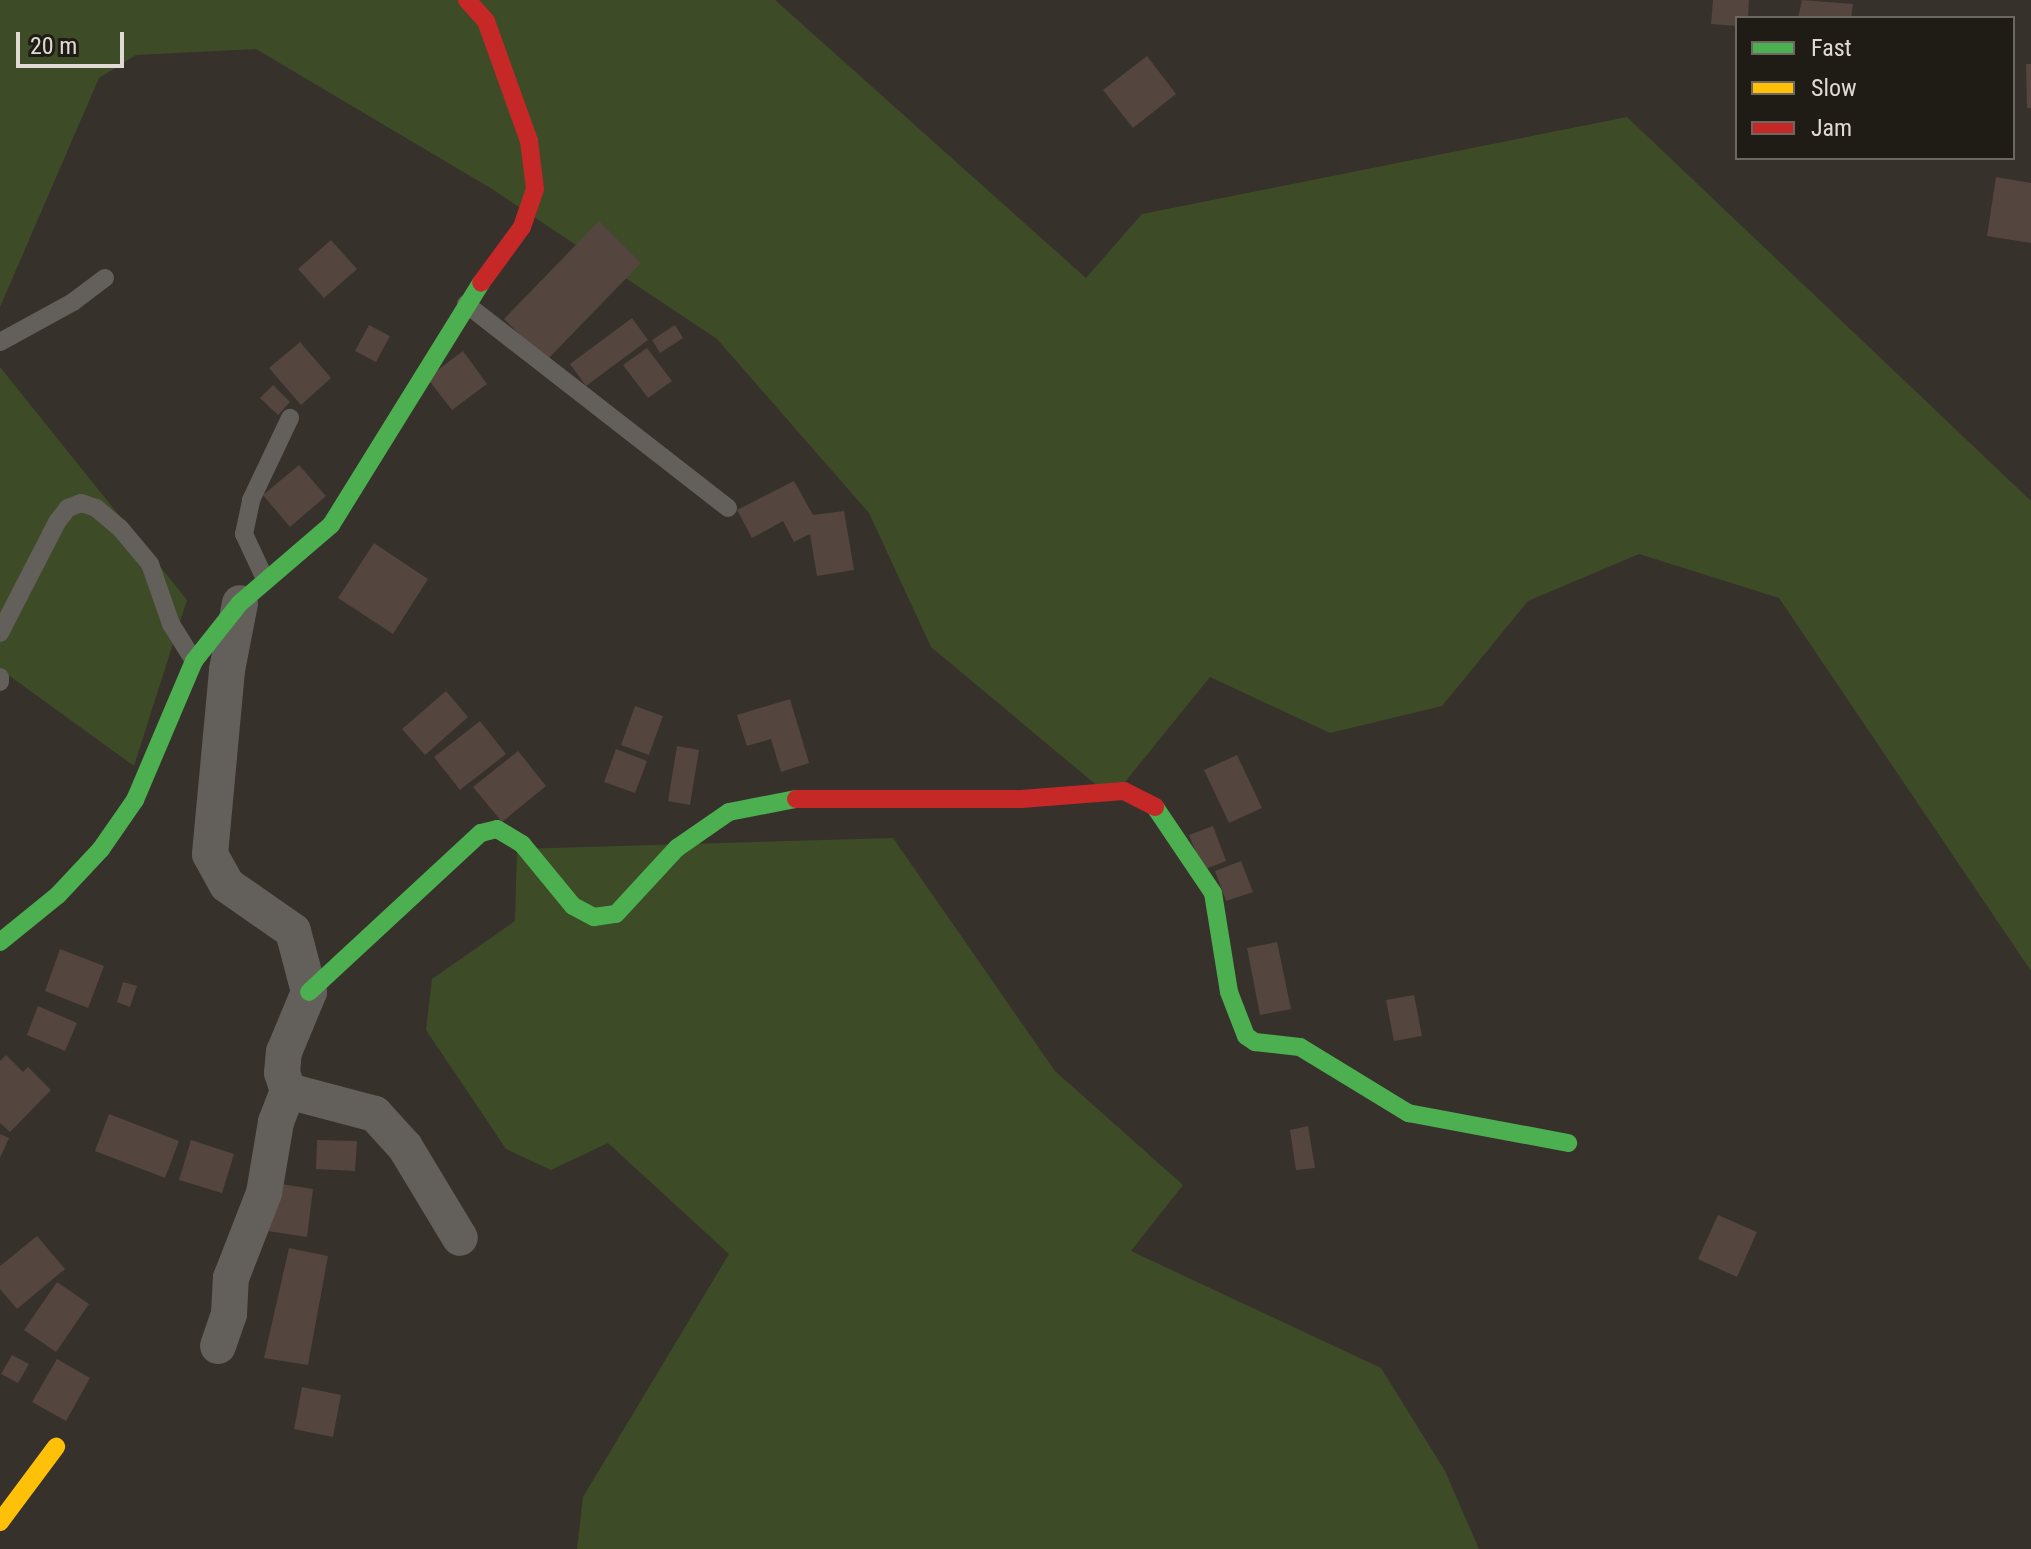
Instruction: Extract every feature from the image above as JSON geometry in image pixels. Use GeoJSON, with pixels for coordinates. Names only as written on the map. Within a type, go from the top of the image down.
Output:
{"type":"FeatureCollection","features":[{"type":"Feature","properties":{"kind":"street"},"geometry":{"type":"LineString","coordinates":[[3,935],[58,895],[101,849],[135,800],[194,661],[253,592],[331,525],[466,304],[522,227],[535,189],[529,141],[486,21],[467,0]]}},
{"type":"Feature","properties":{"kind":"street"},"geometry":{"type":"LineString","coordinates":[[253,592],[225,686],[210,854],[227,885],[293,931],[309,992]]}},
{"type":"Feature","properties":{"kind":"street"},"geometry":{"type":"LineString","coordinates":[[218,1346],[229,1314],[231,1278],[264,1193],[276,1122],[288,1091],[282,1073],[284,1052],[309,992],[481,833],[497,829],[522,844],[573,906],[594,917],[616,914],[677,848],[729,812],[775,799],[1021,799],[1124,791],[1155,807],[1213,893],[1229,992],[1246,1036],[1255,1042],[1300,1047],[1329,1061],[1362,1089],[1408,1113],[1568,1143]]}},
{"type":"Feature","properties":{"kind":"street"},"geometry":{"type":"LineString","coordinates":[[288,1091],[375,1114],[405,1147],[460,1238]]}},
{"type":"Feature","properties":{"kind":"street"},"geometry":{"type":"LineString","coordinates":[[0,1522],[56,1447]]}},
{"type":"Feature","properties":{"kind":"lane"},"geometry":{"type":"LineString","coordinates":[[0,342],[73,302],[105,278]]}},
{"type":"Feature","properties":{"kind":"lane"},"geometry":{"type":"LineString","coordinates":[[466,304],[728,508]]}},
{"type":"Feature","properties":{"kind":"lane"},"geometry":{"type":"LineString","coordinates":[[253,592],[244,534],[251,500],[290,418]]}},
{"type":"Feature","properties":{"kind":"lane"},"geometry":{"type":"LineString","coordinates":[[0,633],[57,522],[68,508],[81,503],[96,508],[120,528],[150,564],[171,624],[194,661]]}},
{"type":"Feature","properties":{"kind":"green space"},"geometry":{"type":"Polygon","coordinates":[[[0,0],[775,0],[1086,278],[1142,214],[1627,117],[2031,501],[2031,971],[1779,598],[1639,554],[1528,601],[1442,706],[1330,733],[1210,677],[1112,798],[931,647],[869,513],[717,339],[492,189],[256,49],[136,55],[99,78],[0,307],[0,0]]]}},
{"type":"Feature","properties":{"kind":"green space"},"geometry":{"type":"Polygon","coordinates":[[[0,367],[187,600],[134,766],[0,669],[0,367]]]}},
{"type":"Feature","properties":{"kind":"green space"},"geometry":{"type":"Polygon","coordinates":[[[893,838],[1055,1071],[1183,1185],[1131,1251],[1381,1368],[1445,1471],[1479,1549],[577,1549],[583,1497],[729,1254],[608,1143],[551,1170],[506,1149],[426,1030],[432,979],[515,921],[517,849],[893,838]]]}},
{"type":"Feature","properties":{"kind":"building"},"geometry":{"type":"Polygon","coordinates":[[[1713,0],[1749,0],[1748,16],[1735,16],[1735,26],[1711,24],[1713,0]]]}},
{"type":"Feature","properties":{"kind":"building"},"geometry":{"type":"Polygon","coordinates":[[[1802,0],[1853,4],[1851,16],[1798,16],[1802,0]]]}},
{"type":"Feature","properties":{"kind":"building"},"geometry":{"type":"Polygon","coordinates":[[[1147,56],[1176,94],[1133,128],[1103,90],[1147,56]]]}},
{"type":"Feature","properties":{"kind":"building"},"geometry":{"type":"Polygon","coordinates":[[[2026,64],[2031,64],[2031,108],[2027,108],[2026,64]]]}},
{"type":"Feature","properties":{"kind":"building"},"geometry":{"type":"Polygon","coordinates":[[[1996,177],[2031,183],[2031,243],[1987,236],[1996,177]]]}},
{"type":"Feature","properties":{"kind":"building"},"geometry":{"type":"Polygon","coordinates":[[[599,221],[641,263],[546,361],[504,319],[599,221]]]}},
{"type":"Feature","properties":{"kind":"building"},"geometry":{"type":"Polygon","coordinates":[[[331,240],[357,269],[324,298],[298,269],[331,240]]]}},
{"type":"Feature","properties":{"kind":"building"},"geometry":{"type":"Polygon","coordinates":[[[632,318],[648,340],[586,386],[570,364],[632,318]]]}},
{"type":"Feature","properties":{"kind":"building"},"geometry":{"type":"Polygon","coordinates":[[[369,325],[390,336],[376,362],[355,351],[369,325]]]}},
{"type":"Feature","properties":{"kind":"building"},"geometry":{"type":"Polygon","coordinates":[[[675,325],[683,338],[660,353],[652,340],[675,325]]]}},
{"type":"Feature","properties":{"kind":"building"},"geometry":{"type":"Polygon","coordinates":[[[300,342],[331,378],[301,405],[269,368],[300,342]]]}},
{"type":"Feature","properties":{"kind":"building"},"geometry":{"type":"Polygon","coordinates":[[[647,348],[672,381],[648,398],[623,365],[647,348]]]}},
{"type":"Feature","properties":{"kind":"building"},"geometry":{"type":"Polygon","coordinates":[[[463,351],[487,384],[452,410],[427,378],[463,351]]]}},
{"type":"Feature","properties":{"kind":"building"},"geometry":{"type":"Polygon","coordinates":[[[273,385],[290,402],[278,415],[260,398],[273,385]]]}},
{"type":"Feature","properties":{"kind":"building"},"geometry":{"type":"Polygon","coordinates":[[[299,465],[326,496],[290,527],[263,495],[299,465]]]}},
{"type":"Feature","properties":{"kind":"building"},"geometry":{"type":"Polygon","coordinates":[[[794,481],[813,515],[844,511],[854,570],[817,576],[810,534],[794,542],[783,521],[752,538],[737,510],[794,481]]]}},
{"type":"Feature","properties":{"kind":"building"},"geometry":{"type":"Polygon","coordinates":[[[374,543],[428,579],[393,634],[338,598],[374,543]]]}},
{"type":"Feature","properties":{"kind":"building"},"geometry":{"type":"Polygon","coordinates":[[[446,691],[468,717],[425,755],[402,729],[446,691]]]}},
{"type":"Feature","properties":{"kind":"building"},"geometry":{"type":"Polygon","coordinates":[[[790,699],[809,763],[781,772],[771,739],[747,746],[737,715],[790,699]]]}},
{"type":"Feature","properties":{"kind":"building"},"geometry":{"type":"Polygon","coordinates":[[[635,706],[663,716],[649,755],[621,745],[635,706]]]}},
{"type":"Feature","properties":{"kind":"building"},"geometry":{"type":"Polygon","coordinates":[[[480,721],[506,754],[460,790],[434,757],[480,721]]]}},
{"type":"Feature","properties":{"kind":"building"},"geometry":{"type":"Polygon","coordinates":[[[677,746],[699,750],[690,805],[668,801],[677,746]]]}},
{"type":"Feature","properties":{"kind":"building"},"geometry":{"type":"Polygon","coordinates":[[[616,749],[647,761],[635,793],[604,782],[616,749]]]}},
{"type":"Feature","properties":{"kind":"building"},"geometry":{"type":"Polygon","coordinates":[[[518,751],[546,786],[502,822],[473,787],[518,751]]]}},
{"type":"Feature","properties":{"kind":"building"},"geometry":{"type":"Polygon","coordinates":[[[1237,755],[1262,808],[1229,823],[1204,770],[1237,755]]]}},
{"type":"Feature","properties":{"kind":"building"},"geometry":{"type":"Polygon","coordinates":[[[1213,826],[1226,861],[1203,870],[1189,835],[1213,826]]]}},
{"type":"Feature","properties":{"kind":"building"},"geometry":{"type":"Polygon","coordinates":[[[1241,861],[1253,892],[1226,901],[1215,871],[1241,861]]]}},
{"type":"Feature","properties":{"kind":"building"},"geometry":{"type":"Polygon","coordinates":[[[1277,942],[1291,1009],[1260,1015],[1247,948],[1277,942]]]}},
{"type":"Feature","properties":{"kind":"building"},"geometry":{"type":"Polygon","coordinates":[[[60,949],[104,966],[88,1008],[45,991],[60,949]]]}},
{"type":"Feature","properties":{"kind":"building"},"geometry":{"type":"Polygon","coordinates":[[[123,982],[137,986],[130,1007],[117,1002],[123,982]]]}},
{"type":"Feature","properties":{"kind":"building"},"geometry":{"type":"Polygon","coordinates":[[[1414,995],[1422,1036],[1394,1041],[1386,1000],[1414,995]]]}},
{"type":"Feature","properties":{"kind":"building"},"geometry":{"type":"Polygon","coordinates":[[[38,1006],[77,1023],[65,1051],[27,1035],[38,1006]]]}},
{"type":"Feature","properties":{"kind":"building"},"geometry":{"type":"Polygon","coordinates":[[[6,1055],[23,1072],[28,1067],[51,1090],[10,1132],[0,1123],[0,1061],[6,1055]]]}},
{"type":"Feature","properties":{"kind":"building"},"geometry":{"type":"Polygon","coordinates":[[[109,1114],[179,1141],[165,1178],[95,1151],[109,1114]]]}},
{"type":"Feature","properties":{"kind":"building"},"geometry":{"type":"Polygon","coordinates":[[[1308,1126],[1315,1168],[1296,1170],[1290,1130],[1308,1126]]]}},
{"type":"Feature","properties":{"kind":"building"},"geometry":{"type":"Polygon","coordinates":[[[0,1134],[9,1138],[0,1158],[0,1134]]]}},
{"type":"Feature","properties":{"kind":"building"},"geometry":{"type":"Polygon","coordinates":[[[191,1140],[234,1154],[222,1193],[179,1180],[191,1140]]]}},
{"type":"Feature","properties":{"kind":"building"},"geometry":{"type":"Polygon","coordinates":[[[317,1140],[357,1141],[355,1171],[316,1169],[317,1140]]]}},
{"type":"Feature","properties":{"kind":"building"},"geometry":{"type":"Polygon","coordinates":[[[269,1182],[313,1189],[307,1237],[261,1230],[269,1182]]]}},
{"type":"Feature","properties":{"kind":"building"},"geometry":{"type":"Polygon","coordinates":[[[1718,1215],[1757,1232],[1737,1277],[1698,1259],[1718,1215]]]}},
{"type":"Feature","properties":{"kind":"building"},"geometry":{"type":"Polygon","coordinates":[[[37,1236],[65,1269],[17,1309],[0,1289],[0,1266],[37,1236]]]}},
{"type":"Feature","properties":{"kind":"building"},"geometry":{"type":"Polygon","coordinates":[[[289,1248],[328,1256],[308,1365],[264,1358],[289,1248]]]}},
{"type":"Feature","properties":{"kind":"building"},"geometry":{"type":"Polygon","coordinates":[[[57,1282],[89,1304],[56,1352],[24,1330],[57,1282]]]}},
{"type":"Feature","properties":{"kind":"building"},"geometry":{"type":"Polygon","coordinates":[[[12,1355],[29,1364],[18,1383],[1,1374],[12,1355]]]}},
{"type":"Feature","properties":{"kind":"building"},"geometry":{"type":"Polygon","coordinates":[[[57,1359],[90,1378],[66,1421],[32,1402],[57,1359]]]}},
{"type":"Feature","properties":{"kind":"building"},"geometry":{"type":"Polygon","coordinates":[[[302,1387],[341,1395],[333,1437],[294,1429],[302,1387]]]}},
{"type":"Feature","properties":{"kind":"traffic: fast"},"geometry":{"type":"LineString","coordinates":[[0,942],[58,895],[101,849],[135,800],[194,661],[240,603],[331,525],[481,283]]}},
{"type":"Feature","properties":{"kind":"traffic: fast"},"geometry":{"type":"LineString","coordinates":[[309,992],[481,833],[497,829],[522,844],[573,906],[594,917],[616,914],[677,848],[729,812],[796,799]]}},
{"type":"Feature","properties":{"kind":"traffic: fast"},"geometry":{"type":"LineString","coordinates":[[1155,807],[1213,893],[1229,992],[1246,1036],[1255,1042],[1300,1047],[1408,1113],[1568,1143]]}},
{"type":"Feature","properties":{"kind":"traffic: slow"},"geometry":{"type":"LineString","coordinates":[[0,1522],[56,1447]]}},
{"type":"Feature","properties":{"kind":"traffic: jam"},"geometry":{"type":"LineString","coordinates":[[467,0],[486,21],[529,141],[535,189],[522,227],[481,283]]}},
{"type":"Feature","properties":{"kind":"traffic: jam"},"geometry":{"type":"LineString","coordinates":[[796,799],[1021,799],[1124,791],[1155,807]]}}]}
